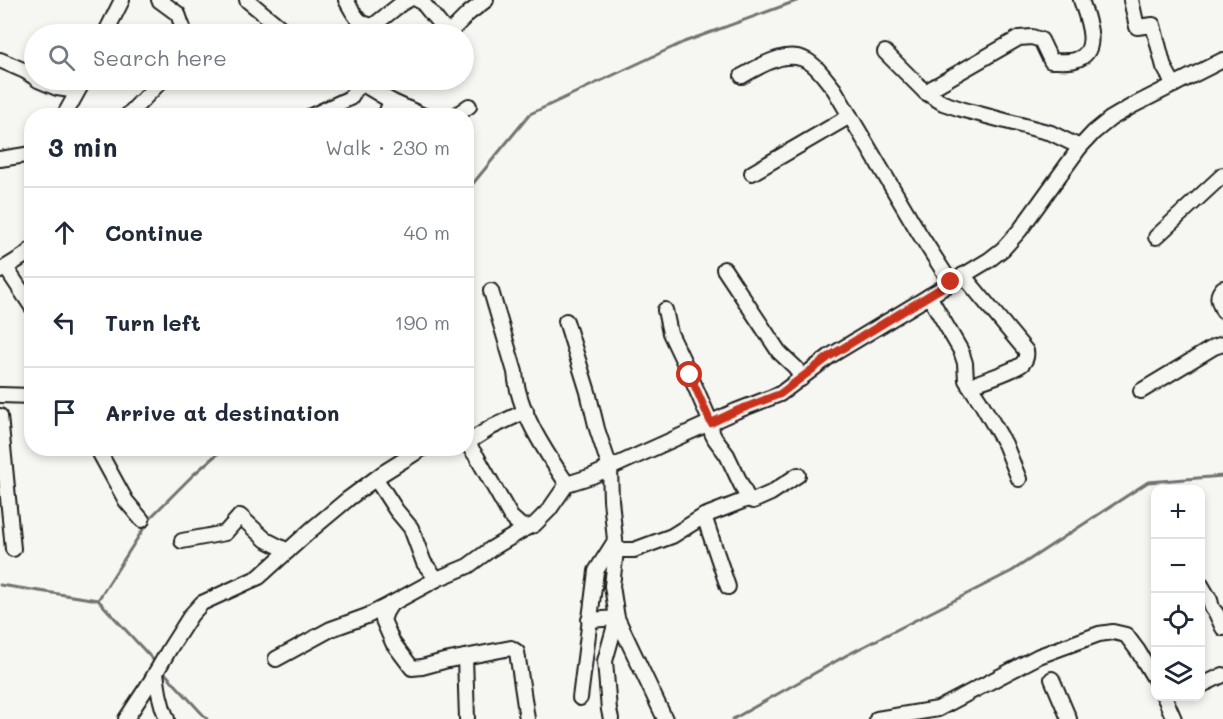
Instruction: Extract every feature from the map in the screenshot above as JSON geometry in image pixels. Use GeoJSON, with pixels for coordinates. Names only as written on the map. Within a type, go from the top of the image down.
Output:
{"type":"FeatureCollection","features":[{"type":"Feature","properties":{"kind":"street"},"geometry":{"type":"LineString","coordinates":[[110,24],[122,0]]}},
{"type":"Feature","properties":{"kind":"street"},"geometry":{"type":"LineString","coordinates":[[159,0],[178,14],[182,24]]}},
{"type":"Feature","properties":{"kind":"street"},"geometry":{"type":"LineString","coordinates":[[247,0],[275,24]]}},
{"type":"Feature","properties":{"kind":"street"},"geometry":{"type":"LineString","coordinates":[[346,0],[363,24]]}},
{"type":"Feature","properties":{"kind":"street"},"geometry":{"type":"LineString","coordinates":[[375,24],[408,0]]}},
{"type":"Feature","properties":{"kind":"street"},"geometry":{"type":"LineString","coordinates":[[418,0],[440,24]]}},
{"type":"Feature","properties":{"kind":"street"},"geometry":{"type":"LineString","coordinates":[[458,24],[486,0]]}},
{"type":"Feature","properties":{"kind":"street"},"geometry":{"type":"LineString","coordinates":[[925,92],[1019,38],[1032,37],[1041,40],[1051,61],[1070,61],[1081,58],[1088,52],[1090,40],[1090,28],[1081,0]]}},
{"type":"Feature","properties":{"kind":"street"},"geometry":{"type":"LineString","coordinates":[[1131,0],[1137,27],[1153,25],[1164,67],[1174,85]]}},
{"type":"Feature","properties":{"kind":"street"},"geometry":{"type":"LineString","coordinates":[[885,52],[925,92],[943,102],[964,110],[1051,133],[1080,147]]}},
{"type":"Feature","properties":{"kind":"street"},"geometry":{"type":"LineString","coordinates":[[742,76],[773,59],[787,57],[803,59],[811,63],[829,83],[951,282]]}},
{"type":"Feature","properties":{"kind":"street"},"geometry":{"type":"LineString","coordinates":[[0,60],[24,71]]}},
{"type":"Feature","properties":{"kind":"street"},"geometry":{"type":"LineString","coordinates":[[276,659],[331,629],[367,616],[437,579],[468,566],[491,549],[534,525],[549,510],[567,484],[581,481],[736,411],[780,394],[830,356],[989,260],[1003,249],[1080,147],[1110,119],[1223,60]]}},
{"type":"Feature","properties":{"kind":"street"},"geometry":{"type":"LineString","coordinates":[[70,108],[78,90]]}},
{"type":"Feature","properties":{"kind":"street"},"geometry":{"type":"LineString","coordinates":[[135,108],[152,90]]}},
{"type":"Feature","properties":{"kind":"street"},"geometry":{"type":"LineString","coordinates":[[328,108],[350,98],[354,90]]}},
{"type":"Feature","properties":{"kind":"street"},"geometry":{"type":"LineString","coordinates":[[373,90],[407,108]]}},
{"type":"Feature","properties":{"kind":"street"},"geometry":{"type":"LineString","coordinates":[[389,108],[392,101]]}},
{"type":"Feature","properties":{"kind":"street"},"geometry":{"type":"LineString","coordinates":[[465,108],[469,105]]}},
{"type":"Feature","properties":{"kind":"street"},"geometry":{"type":"LineString","coordinates":[[752,173],[850,116]]}},
{"type":"Feature","properties":{"kind":"street"},"geometry":{"type":"LineString","coordinates":[[0,159],[24,155]]}},
{"type":"Feature","properties":{"kind":"street"},"geometry":{"type":"LineString","coordinates":[[1156,237],[1223,175]]}},
{"type":"Feature","properties":{"kind":"street"},"geometry":{"type":"LineString","coordinates":[[24,256],[3,269],[24,297]]}},
{"type":"Feature","properties":{"kind":"street"},"geometry":{"type":"LineString","coordinates":[[724,268],[779,352],[796,368],[801,379]]}},
{"type":"Feature","properties":{"kind":"street"},"geometry":{"type":"LineString","coordinates":[[963,275],[1026,351],[1027,357],[1024,363],[969,386]]}},
{"type":"Feature","properties":{"kind":"street"},"geometry":{"type":"LineString","coordinates":[[1223,288],[1218,296],[1223,311]]}},
{"type":"Feature","properties":{"kind":"street"},"geometry":{"type":"LineString","coordinates":[[491,291],[515,372],[519,394],[539,441],[567,484]]}},
{"type":"Feature","properties":{"kind":"street"},"geometry":{"type":"LineString","coordinates":[[929,296],[961,351],[965,363],[966,380],[1005,444],[1019,479]]}},
{"type":"Feature","properties":{"kind":"street"},"geometry":{"type":"LineString","coordinates":[[665,310],[670,333],[711,423],[712,433],[727,455],[748,499]]}},
{"type":"Feature","properties":{"kind":"street"},"geometry":{"type":"LineString","coordinates":[[566,321],[610,468],[615,546],[612,586],[617,618],[664,719]]}},
{"type":"Feature","properties":{"kind":"street"},"geometry":{"type":"LineString","coordinates":[[1141,391],[1214,347],[1223,344]]}},
{"type":"Feature","properties":{"kind":"street"},"geometry":{"type":"LineString","coordinates":[[0,394],[24,396]]}},
{"type":"Feature","properties":{"kind":"street"},"geometry":{"type":"LineString","coordinates":[[474,438],[526,411]]}},
{"type":"Feature","properties":{"kind":"street"},"geometry":{"type":"LineString","coordinates":[[0,416],[13,549]]}},
{"type":"Feature","properties":{"kind":"street"},"geometry":{"type":"LineString","coordinates":[[474,452],[511,517],[521,526],[528,527]]}},
{"type":"Feature","properties":{"kind":"street"},"geometry":{"type":"LineString","coordinates":[[101,456],[126,501],[142,520]]}},
{"type":"Feature","properties":{"kind":"street"},"geometry":{"type":"LineString","coordinates":[[126,719],[191,615],[202,603],[259,577],[312,529],[383,473],[410,456]]}},
{"type":"Feature","properties":{"kind":"street"},"geometry":{"type":"LineString","coordinates":[[615,546],[634,550],[672,536],[704,516],[748,499],[753,501],[771,494],[798,475]]}},
{"type":"Feature","properties":{"kind":"street"},"geometry":{"type":"LineString","coordinates":[[376,479],[411,528],[424,563],[437,579]]}},
{"type":"Feature","properties":{"kind":"street"},"geometry":{"type":"LineString","coordinates":[[182,542],[225,533],[240,516],[266,540],[288,551]]}},
{"type":"Feature","properties":{"kind":"street"},"geometry":{"type":"LineString","coordinates":[[704,516],[728,587]]}},
{"type":"Feature","properties":{"kind":"street"},"geometry":{"type":"LineString","coordinates":[[580,698],[596,571],[615,546]]}},
{"type":"Feature","properties":{"kind":"street"},"geometry":{"type":"LineString","coordinates":[[1205,592],[1223,628]]}},
{"type":"Feature","properties":{"kind":"street"},"geometry":{"type":"LineString","coordinates":[[1210,600],[1223,593]]}},
{"type":"Feature","properties":{"kind":"street"},"geometry":{"type":"LineString","coordinates":[[392,604],[383,620],[393,642],[412,668],[511,648],[517,652],[527,719]]}},
{"type":"Feature","properties":{"kind":"street"},"geometry":{"type":"LineString","coordinates":[[589,620],[617,618]]}},
{"type":"Feature","properties":{"kind":"street"},"geometry":{"type":"LineString","coordinates":[[611,719],[605,661],[617,618]]}},
{"type":"Feature","properties":{"kind":"street"},"geometry":{"type":"LineString","coordinates":[[877,719],[938,714],[1039,656],[1099,634],[1113,632],[1126,635],[1151,674]]}},
{"type":"Feature","properties":{"kind":"street"},"geometry":{"type":"LineString","coordinates":[[465,657],[466,719]]}},
{"type":"Feature","properties":{"kind":"street"},"geometry":{"type":"LineString","coordinates":[[156,672],[158,689],[167,719]]}},
{"type":"Feature","properties":{"kind":"street"},"geometry":{"type":"LineString","coordinates":[[1205,684],[1223,675]]}},
{"type":"Feature","properties":{"kind":"street"},"geometry":{"type":"LineString","coordinates":[[1052,679],[1069,719]]}},
{"type":"Feature","properties":{"kind":"street"},"geometry":{"type":"LineString","coordinates":[[1171,701],[1174,719]]}},
{"type":"Feature","properties":{"kind":"waterway"},"geometry":{"type":"LineString","coordinates":[[474,182],[530,114],[684,42],[799,0]]}},
{"type":"Feature","properties":{"kind":"waterway"},"geometry":{"type":"LineString","coordinates":[[98,600],[151,517],[215,456]]}},
{"type":"Feature","properties":{"kind":"waterway"},"geometry":{"type":"LineString","coordinates":[[733,719],[847,655],[1012,571],[1148,482],[1223,476]]}},
{"type":"Feature","properties":{"kind":"waterway"},"geometry":{"type":"LineString","coordinates":[[0,585],[98,600],[157,664]]}},
{"type":"Feature","properties":{"kind":"waterway"},"geometry":{"type":"LineString","coordinates":[[161,669],[207,719]]}},
{"type":"Feature","properties":{"kind":"route"},"geometry":{"type":"LineString","coordinates":[[690,375],[711,423],[780,394],[830,356],[951,282]]}}]}
